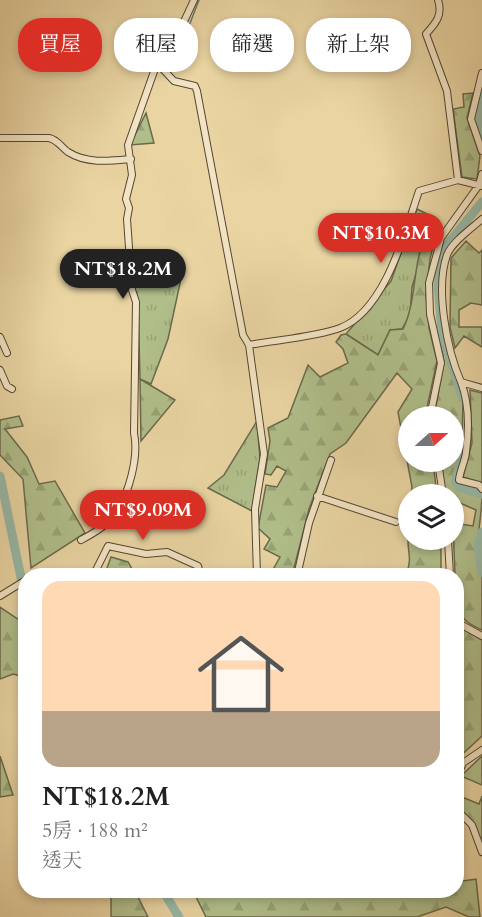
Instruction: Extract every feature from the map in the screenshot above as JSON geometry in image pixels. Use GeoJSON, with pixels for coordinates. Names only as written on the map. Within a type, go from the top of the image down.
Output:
{"type":"FeatureCollection","features":[{"type":"Feature","properties":{"kind":"street"},"geometry":{"type":"LineString","coordinates":[[186,18],[194,0]]}},
{"type":"Feature","properties":{"kind":"street"},"geometry":{"type":"LineString","coordinates":[[438,0],[441,8],[438,21],[426,34],[447,91],[458,180]]}},
{"type":"Feature","properties":{"kind":"street"},"geometry":{"type":"LineString","coordinates":[[81,540],[104,526],[116,513],[126,491],[137,447],[134,433],[136,302],[132,290],[127,219],[129,208],[126,200],[132,175],[128,145],[154,72]]}},
{"type":"Feature","properties":{"kind":"street"},"geometry":{"type":"LineString","coordinates":[[166,72],[174,81],[195,86],[197,91],[243,335],[249,345],[264,454],[255,509],[257,568]]}},
{"type":"Feature","properties":{"kind":"street"},"geometry":{"type":"LineString","coordinates":[[482,73],[471,119],[482,151]]}},
{"type":"Feature","properties":{"kind":"street"},"geometry":{"type":"LineString","coordinates":[[0,138],[49,138],[55,139],[65,150],[80,158],[131,159]]}},
{"type":"Feature","properties":{"kind":"street"},"geometry":{"type":"LineString","coordinates":[[432,406],[441,363],[430,314],[429,283],[434,259],[441,238],[480,185],[482,174]]}},
{"type":"Feature","properties":{"kind":"street"},"geometry":{"type":"LineString","coordinates":[[249,345],[341,328],[360,314],[388,279],[419,191],[458,180],[480,185]]}},
{"type":"Feature","properties":{"kind":"street"},"geometry":{"type":"LineString","coordinates":[[482,219],[447,254],[443,281],[446,328],[455,367],[466,396],[466,454],[459,480],[479,485],[482,489]]}},
{"type":"Feature","properties":{"kind":"street"},"geometry":{"type":"LineString","coordinates":[[438,344],[446,328]]}},
{"type":"Feature","properties":{"kind":"street"},"geometry":{"type":"LineString","coordinates":[[0,337],[7,353]]}},
{"type":"Feature","properties":{"kind":"street"},"geometry":{"type":"LineString","coordinates":[[0,370],[7,386],[12,389]]}},
{"type":"Feature","properties":{"kind":"street"},"geometry":{"type":"LineString","coordinates":[[461,382],[482,388]]}},
{"type":"Feature","properties":{"kind":"street"},"geometry":{"type":"LineString","coordinates":[[299,568],[317,496],[331,460]]}},
{"type":"Feature","properties":{"kind":"street"},"geometry":{"type":"LineString","coordinates":[[317,496],[396,522]]}},
{"type":"Feature","properties":{"kind":"street"},"geometry":{"type":"LineString","coordinates":[[97,568],[108,546],[146,554],[167,552],[199,568]]}},
{"type":"Feature","properties":{"kind":"street"},"geometry":{"type":"LineString","coordinates":[[449,550],[450,568]]}},
{"type":"Feature","properties":{"kind":"street"},"geometry":{"type":"LineString","coordinates":[[0,596],[18,585]]}},
{"type":"Feature","properties":{"kind":"street"},"geometry":{"type":"LineString","coordinates":[[464,626],[482,636]]}},
{"type":"Feature","properties":{"kind":"street"},"geometry":{"type":"LineString","coordinates":[[464,762],[482,750]]}},
{"type":"Feature","properties":{"kind":"street"},"geometry":{"type":"LineString","coordinates":[[464,817],[472,825],[482,852]]}},
{"type":"Feature","properties":{"kind":"green space"},"geometry":{"type":"Polygon","coordinates":[[[473,93],[467,118],[480,156],[477,179],[462,177],[453,109],[464,107],[463,94],[473,93]]]}},
{"type":"Feature","properties":{"kind":"green space"},"geometry":{"type":"Polygon","coordinates":[[[146,113],[154,143],[130,145],[146,113]]]}},
{"type":"Feature","properties":{"kind":"green space"},"geometry":{"type":"Polygon","coordinates":[[[417,209],[437,219],[431,225],[412,287],[410,315],[402,329],[390,330],[378,355],[346,334],[391,281],[417,209]]]}},
{"type":"Feature","properties":{"kind":"green space"},"geometry":{"type":"Polygon","coordinates":[[[437,219],[439,221],[430,259],[426,295],[429,328],[437,361],[427,406],[402,406],[412,389],[397,373],[346,443],[330,454],[309,509],[294,568],[274,568],[280,557],[264,549],[270,539],[258,528],[266,485],[277,487],[286,471],[277,466],[271,475],[265,474],[270,441],[268,428],[288,418],[308,365],[320,377],[348,363],[343,349],[336,342],[341,335],[346,334],[378,355],[390,330],[403,329],[412,302],[422,244],[437,219]]]}},
{"type":"Feature","properties":{"kind":"green space"},"geometry":{"type":"Polygon","coordinates":[[[466,241],[479,253],[482,250],[482,305],[471,303],[459,310],[459,327],[482,327],[482,347],[464,336],[455,348],[450,327],[451,258],[466,241]]]}},
{"type":"Feature","properties":{"kind":"green space"},"geometry":{"type":"Polygon","coordinates":[[[133,262],[182,274],[168,339],[151,384],[140,379],[138,299],[134,287],[133,262]]]}},
{"type":"Feature","properties":{"kind":"green space"},"geometry":{"type":"Polygon","coordinates":[[[445,344],[463,399],[463,406],[436,406],[444,362],[441,345],[445,344]]]}},
{"type":"Feature","properties":{"kind":"green space"},"geometry":{"type":"Polygon","coordinates":[[[140,379],[175,400],[141,441],[140,379]]]}},
{"type":"Feature","properties":{"kind":"green space"},"geometry":{"type":"Polygon","coordinates":[[[470,390],[482,393],[482,483],[463,477],[472,443],[470,390]]]}},
{"type":"Feature","properties":{"kind":"green space"},"geometry":{"type":"Polygon","coordinates":[[[19,416],[23,426],[5,429],[27,457],[39,484],[55,481],[85,533],[31,568],[23,479],[0,455],[0,420],[19,416]]]}},
{"type":"Feature","properties":{"kind":"green space"},"geometry":{"type":"Polygon","coordinates":[[[257,421],[260,458],[252,511],[208,488],[224,475],[257,421]]]}},
{"type":"Feature","properties":{"kind":"green space"},"geometry":{"type":"Polygon","coordinates":[[[409,472],[434,472],[436,484],[411,484],[409,472]]]}},
{"type":"Feature","properties":{"kind":"green space"},"geometry":{"type":"Polygon","coordinates":[[[442,472],[456,472],[454,479],[456,484],[444,484],[442,472]]]}},
{"type":"Feature","properties":{"kind":"green space"},"geometry":{"type":"Polygon","coordinates":[[[464,486],[478,490],[482,494],[477,556],[482,556],[482,630],[464,619],[464,568],[455,568],[454,550],[464,550],[464,525],[473,526],[476,510],[464,505],[464,486]]]}},
{"type":"Feature","properties":{"kind":"green space"},"geometry":{"type":"Polygon","coordinates":[[[408,550],[441,550],[441,568],[408,568],[408,550]]]}},
{"type":"Feature","properties":{"kind":"green space"},"geometry":{"type":"Polygon","coordinates":[[[111,557],[128,562],[131,568],[107,568],[111,557]]]}},
{"type":"Feature","properties":{"kind":"green space"},"geometry":{"type":"Polygon","coordinates":[[[0,607],[18,619],[18,675],[13,674],[0,679],[0,607]]]}},
{"type":"Feature","properties":{"kind":"green space"},"geometry":{"type":"Polygon","coordinates":[[[464,630],[482,640],[482,736],[464,753],[464,630]]]}},
{"type":"Feature","properties":{"kind":"green space"},"geometry":{"type":"Polygon","coordinates":[[[0,756],[13,795],[0,797],[0,756]]]}},
{"type":"Feature","properties":{"kind":"green space"},"geometry":{"type":"Polygon","coordinates":[[[482,756],[482,785],[464,777],[464,773],[482,756]]]}},
{"type":"Feature","properties":{"kind":"green space"},"geometry":{"type":"Polygon","coordinates":[[[482,796],[482,846],[475,825],[464,814],[464,798],[479,804],[482,796]]]}},
{"type":"Feature","properties":{"kind":"green space"},"geometry":{"type":"Polygon","coordinates":[[[476,879],[480,917],[469,917],[446,907],[417,917],[206,917],[196,898],[464,898],[464,881],[476,879]]]}},
{"type":"Feature","properties":{"kind":"green space"},"geometry":{"type":"Polygon","coordinates":[[[111,898],[138,898],[148,917],[111,917],[111,898]]]}},
{"type":"Feature","properties":{"kind":"waterway"},"geometry":{"type":"LineString","coordinates":[[192,18],[199,0]]}},
{"type":"Feature","properties":{"kind":"waterway"},"geometry":{"type":"LineString","coordinates":[[482,95],[479,122],[482,134]]}},
{"type":"Feature","properties":{"kind":"waterway"},"geometry":{"type":"LineString","coordinates":[[463,399],[442,334],[438,284],[440,261],[446,246],[482,202]]}},
{"type":"Feature","properties":{"kind":"waterway"},"geometry":{"type":"LineString","coordinates":[[458,472],[455,482],[460,488],[482,494]]}},
{"type":"Feature","properties":{"kind":"waterway"},"geometry":{"type":"LineString","coordinates":[[0,476],[19,568]]}},
{"type":"Feature","properties":{"kind":"waterway"},"geometry":{"type":"LineString","coordinates":[[482,532],[478,544],[482,573]]}},
{"type":"Feature","properties":{"kind":"waterway"},"geometry":{"type":"LineString","coordinates":[[167,898],[179,917]]}}]}
